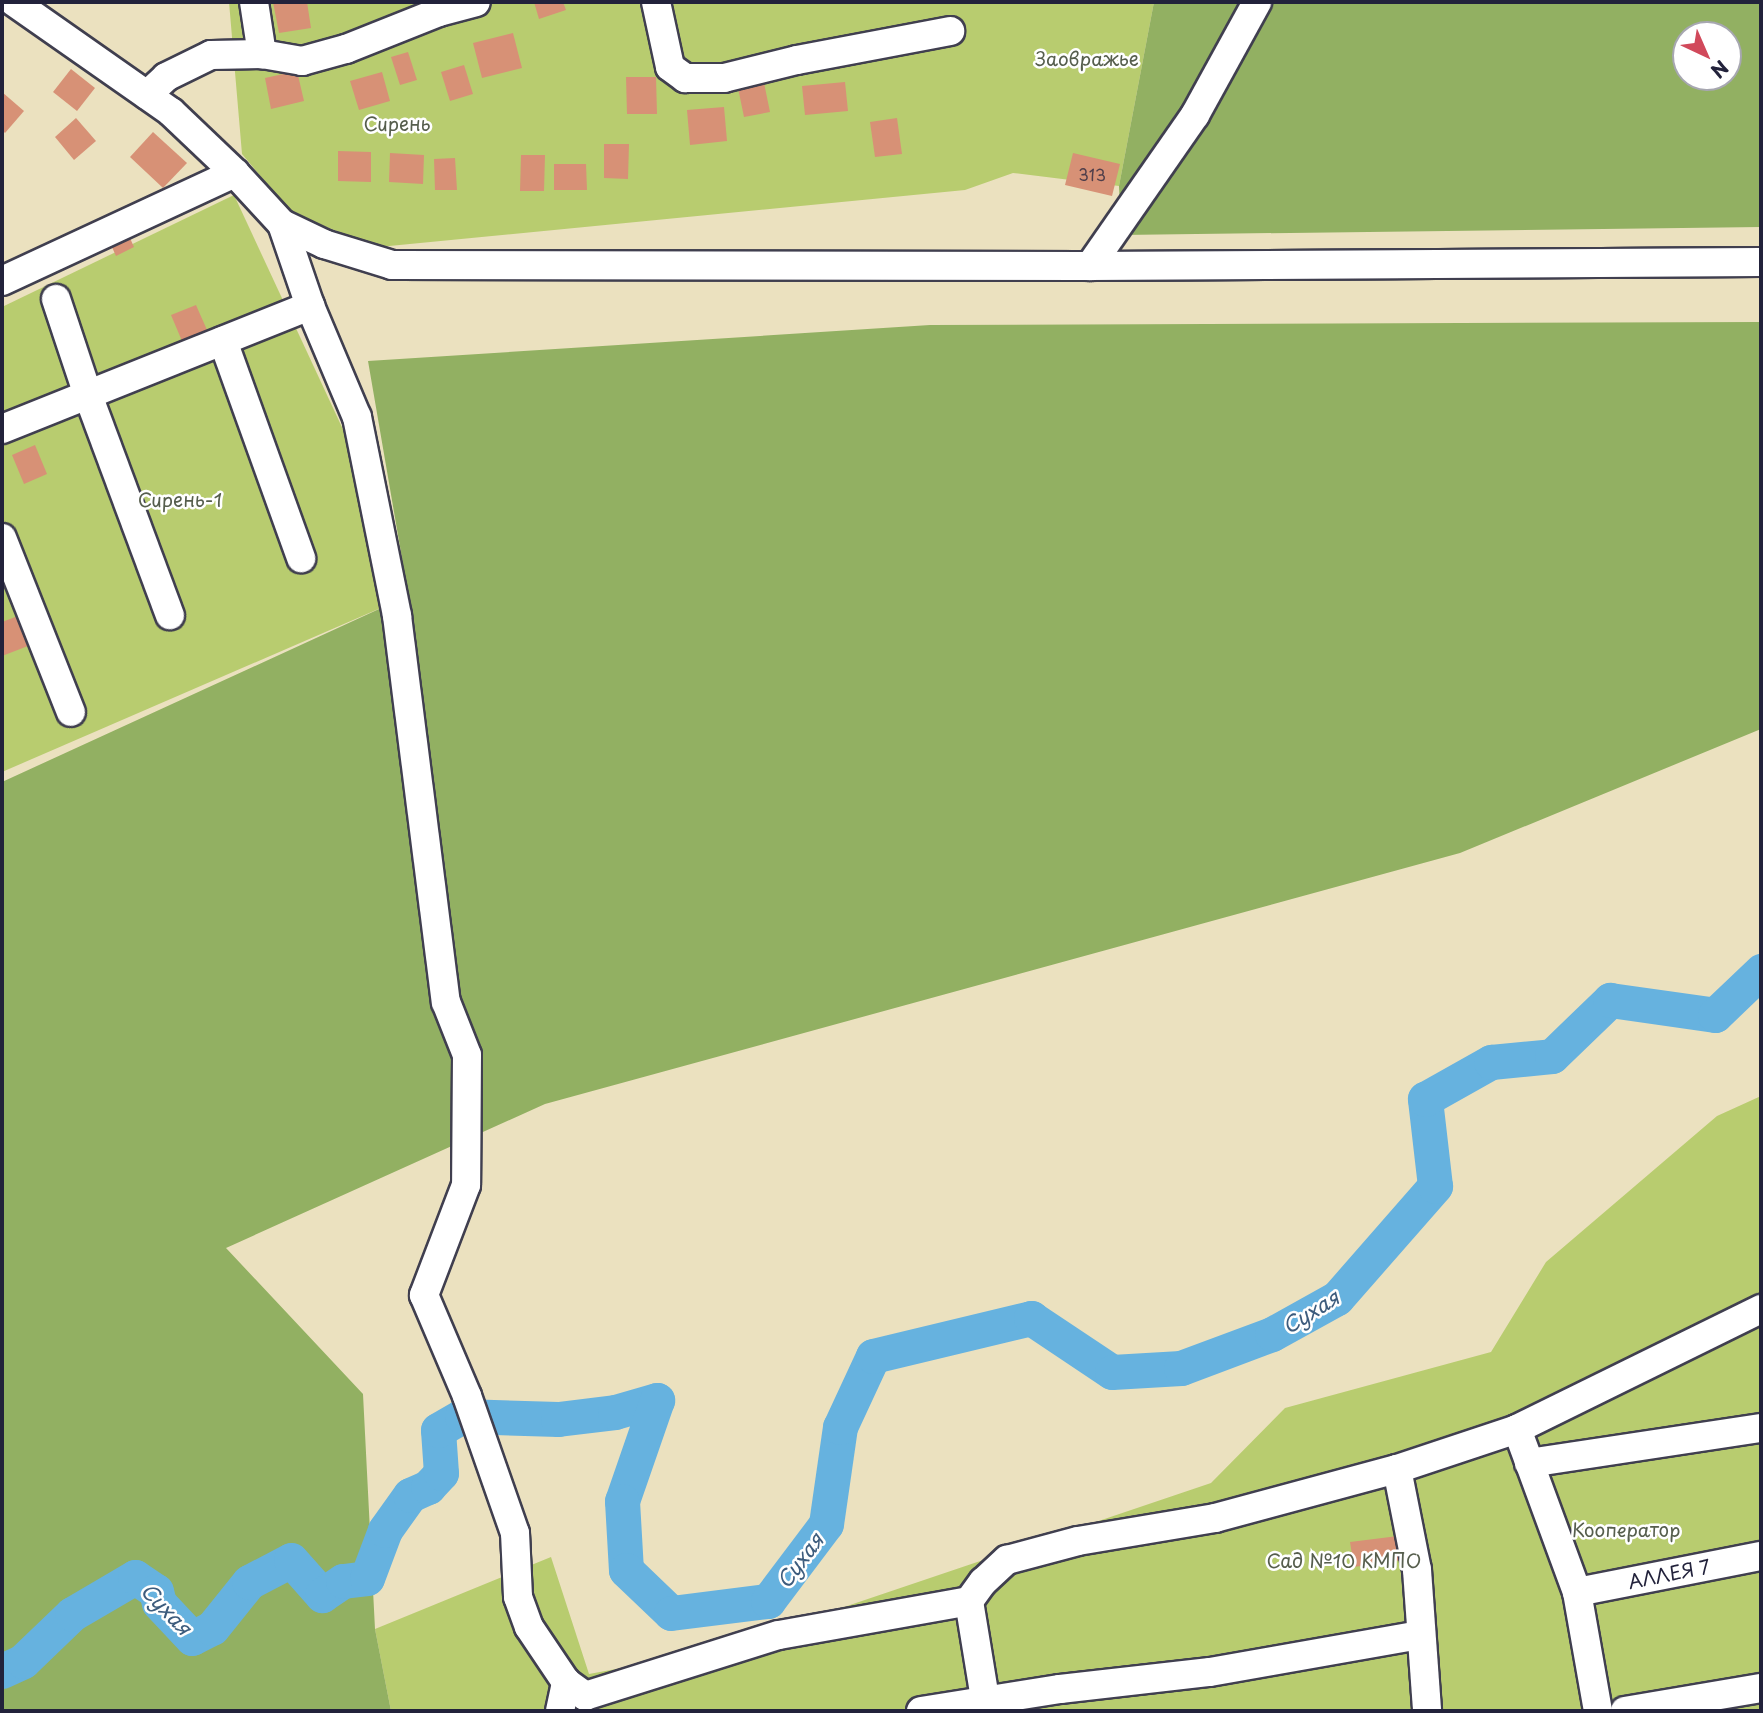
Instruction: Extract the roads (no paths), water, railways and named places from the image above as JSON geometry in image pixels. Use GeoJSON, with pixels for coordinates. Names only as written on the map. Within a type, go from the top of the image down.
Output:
{"type":"FeatureCollection","features":[{"type":"Feature","properties":{"kind":"street"},"geometry":{"type":"LineString","coordinates":[[15,2],[171,112],[235,173],[282,224],[324,244],[391,265],[1090,266],[1761,262]]}},
{"type":"Feature","properties":{"kind":"street"},"geometry":{"type":"LineString","coordinates":[[254,2],[261,54]]}},
{"type":"Feature","properties":{"kind":"street"},"geometry":{"type":"LineString","coordinates":[[147,95],[166,77],[211,55],[261,54],[302,61],[346,49],[438,7],[476,2]]}},
{"type":"Feature","properties":{"kind":"street"},"geometry":{"type":"LineString","coordinates":[[656,2],[670,66],[685,78],[724,78],[797,60],[950,32]]}},
{"type":"Feature","properties":{"kind":"street"},"geometry":{"type":"LineString","coordinates":[[1090,266],[1195,115],[1257,2]]}},
{"type":"Feature","properties":{"kind":"street"},"geometry":{"type":"LineString","coordinates":[[2,281],[235,173]]}},
{"type":"Feature","properties":{"kind":"street"},"geometry":{"type":"LineString","coordinates":[[282,224],[310,306],[360,431],[397,616],[446,1002],[467,1055],[466,1185],[424,1295],[467,1396],[515,1533],[518,1597],[529,1627],[566,1682],[585,1696],[779,1635],[969,1601],[983,1582],[1007,1560],[1078,1541],[1215,1518],[1397,1468],[1517,1429],[1761,1309]]}},
{"type":"Feature","properties":{"kind":"street"},"geometry":{"type":"LineString","coordinates":[[56,299],[88,395],[170,615]]}},
{"type":"Feature","properties":{"kind":"street"},"geometry":{"type":"LineString","coordinates":[[2,429],[310,306]]}},
{"type":"Feature","properties":{"kind":"street"},"geometry":{"type":"LineString","coordinates":[[223,341],[301,558]]}},
{"type":"Feature","properties":{"kind":"street"},"geometry":{"type":"LineString","coordinates":[[2,537],[71,712]]}},
{"type":"Feature","properties":{"kind":"street"},"geometry":{"type":"LineString","coordinates":[[1529,1462],[1761,1428]]}},
{"type":"Feature","properties":{"kind":"street"},"geometry":{"type":"LineString","coordinates":[[1517,1429],[1577,1592],[1598,1711]]}},
{"type":"Feature","properties":{"kind":"street"},"geometry":{"type":"LineString","coordinates":[[1397,1468],[1417,1570],[1427,1711]]}},
{"type":"Feature","properties":{"kind":"street","name":"АЛЛЕЯ 7"},"geometry":{"type":"LineString","coordinates":[[1577,1592],[1761,1556]]}},
{"type":"Feature","properties":{"kind":"street"},"geometry":{"type":"LineString","coordinates":[[969,1601],[986,1706]]}},
{"type":"Feature","properties":{"kind":"street"},"geometry":{"type":"LineString","coordinates":[[921,1711],[986,1706],[1060,1689],[1210,1672],[1420,1635]]}},
{"type":"Feature","properties":{"kind":"street"},"geometry":{"type":"LineString","coordinates":[[560,1711],[566,1682]]}},
{"type":"Feature","properties":{"kind":"street"},"geometry":{"type":"LineString","coordinates":[[1625,1711],[1761,1688]]}},
{"type":"Feature","properties":{"kind":"waterway","name":"Сухая"},"geometry":{"type":"LineString","coordinates":[[2,1671],[23,1661],[72,1614],[135,1577],[156,1591],[159,1603],[192,1638],[212,1628],[249,1582],[291,1560],[322,1595],[343,1581],[367,1578],[385,1530],[410,1495],[428,1487],[441,1473],[438,1430],[462,1416],[558,1419],[615,1412],[657,1400],[622,1501],[626,1570],[671,1613],[768,1601],[826,1524],[840,1427],[873,1356],[1031,1318],[1112,1372],[1181,1368],[1272,1334],[1337,1298],[1435,1186],[1425,1099],[1491,1062],[1552,1056],[1610,1000],[1715,1015],[1761,971]]}},
{"type":"Feature","properties":{"kind":"park label","name":"Заовражье"},"geometry":{"type":"Point","coordinates":[1087,59]}},
{"type":"Feature","properties":{"kind":"park label","name":"Сирень"},"geometry":{"type":"Point","coordinates":[397,124]}},
{"type":"Feature","properties":{"kind":"park label","name":"Сирень-1"},"geometry":{"type":"Point","coordinates":[180,500]}},
{"type":"Feature","properties":{"kind":"park label","name":"Кооператор"},"geometry":{"type":"Point","coordinates":[1626,1530]}},
{"type":"Feature","properties":{"kind":"park label","name":"Сад №10 КМПО"},"geometry":{"type":"Point","coordinates":[1344,1561]}}]}
